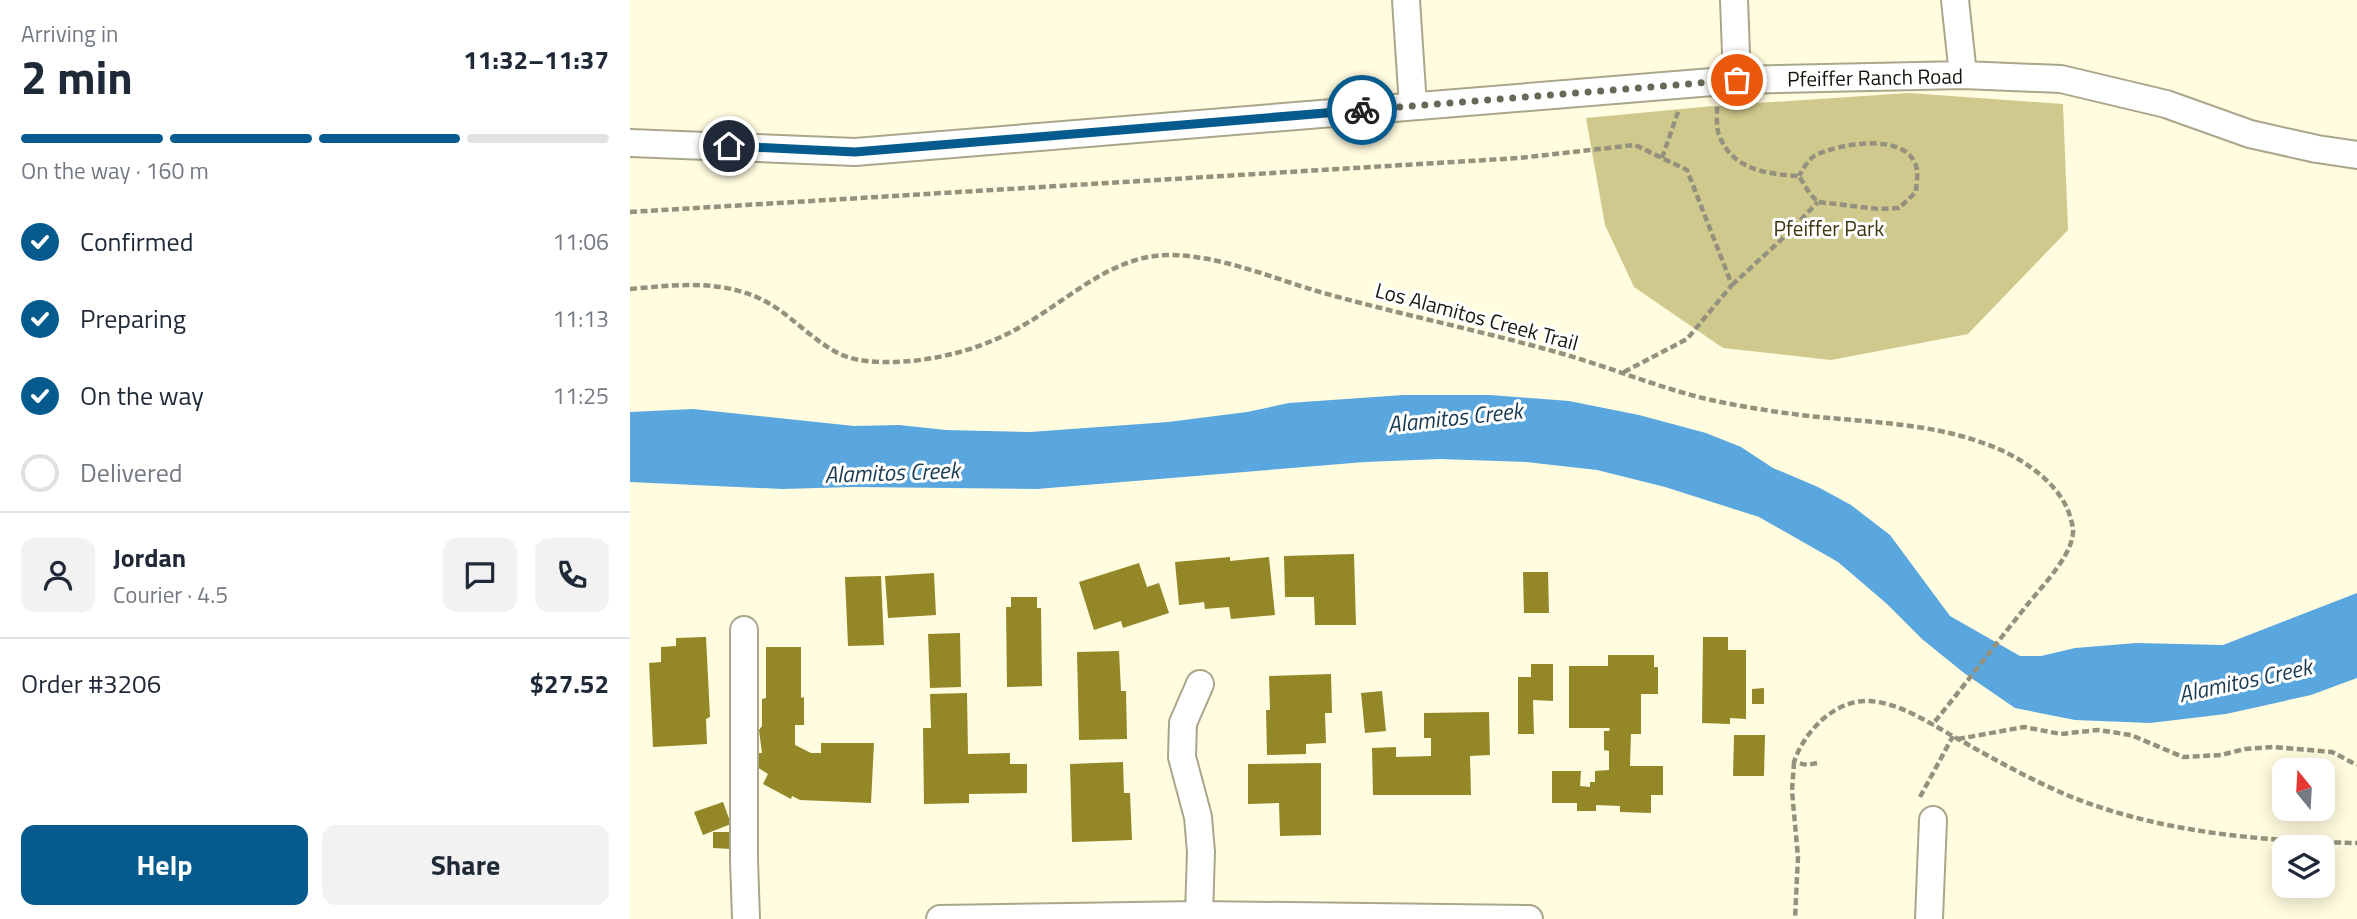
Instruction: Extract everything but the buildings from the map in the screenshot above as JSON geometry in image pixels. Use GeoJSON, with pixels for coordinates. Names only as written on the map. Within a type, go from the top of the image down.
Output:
{"type":"FeatureCollection","features":[{"type":"Feature","properties":{"kind":"street"},"geometry":{"type":"LineString","coordinates":[[1406,0],[1413,106]]}},
{"type":"Feature","properties":{"kind":"street"},"geometry":{"type":"LineString","coordinates":[[1727,81],[1734,0]]}},
{"type":"Feature","properties":{"kind":"street"},"geometry":{"type":"LineString","coordinates":[[1955,0],[1963,75]]}},
{"type":"Feature","properties":{"kind":"street","name":"Pfeiffer Ranch Road"},"geometry":{"type":"LineString","coordinates":[[630,143],[855,152],[1727,81],[1963,75],[2061,79],[2166,104],[2250,134],[2357,155]]}},
{"type":"Feature","properties":{"kind":"street"},"geometry":{"type":"LineString","coordinates":[[744,629],[746,919]]}},
{"type":"Feature","properties":{"kind":"street"},"geometry":{"type":"LineString","coordinates":[[1199,915],[1199,829],[1182,757],[1182,723],[1200,684]]}},
{"type":"Feature","properties":{"kind":"street"},"geometry":{"type":"LineString","coordinates":[[1926,810],[1929,919]]}},
{"type":"Feature","properties":{"kind":"street"},"geometry":{"type":"LineString","coordinates":[[940,919],[1199,915],[1529,919]]}},
{"type":"Feature","properties":{"kind":"path"},"geometry":{"type":"LineString","coordinates":[[1727,81],[1718,134],[1729,153],[1752,170],[1798,176],[1818,202],[1879,209],[1899,208],[1916,192],[1917,169],[1908,154],[1890,144],[1861,143],[1813,156],[1798,176]]}},
{"type":"Feature","properties":{"kind":"path"},"geometry":{"type":"LineString","coordinates":[[1662,158],[1688,85]]}},
{"type":"Feature","properties":{"kind":"path"},"geometry":{"type":"LineString","coordinates":[[630,212],[1519,158],[1635,145],[1687,170],[1732,285]]}},
{"type":"Feature","properties":{"kind":"path"},"geometry":{"type":"LineString","coordinates":[[1620,373],[1687,339],[1732,285],[1818,202]]}},
{"type":"Feature","properties":{"kind":"path","name":"Los Alamitos Creek Trail"},"geometry":{"type":"LineString","coordinates":[[630,289],[682,284],[712,285],[742,292],[767,302],[838,353],[861,360],[894,362],[941,356],[976,347],[1010,333],[1077,289],[1114,269],[1142,258],[1170,255],[1196,258],[1248,269],[1321,292],[1558,352],[1620,373],[1724,402],[1807,416],[1920,426],[2002,451],[2032,468],[2049,483],[2064,504],[2071,521],[2073,539],[2041,587],[1932,725]]}},
{"type":"Feature","properties":{"kind":"path"},"geometry":{"type":"LineString","coordinates":[[1795,919],[1798,857],[1792,791],[1794,761],[1799,746],[1808,733],[1833,712],[1863,701],[1894,706],[2030,778],[2074,798],[2125,816],[2225,836],[2357,843]]}},
{"type":"Feature","properties":{"kind":"path"},"geometry":{"type":"LineString","coordinates":[[1955,738],[2024,727],[2061,734],[2098,730],[2131,735],[2183,757],[2221,755],[2245,749],[2274,747],[2332,752],[2357,765]]}},
{"type":"Feature","properties":{"kind":"path"},"geometry":{"type":"LineString","coordinates":[[1926,810],[1955,738]]}},
{"type":"Feature","properties":{"kind":"path"},"geometry":{"type":"LineString","coordinates":[[1794,761],[1807,765],[1817,763]]}},
{"type":"Feature","properties":{"kind":"green space","name":"Pfeiffer Park"},"geometry":{"type":"Polygon","coordinates":[[[1909,93],[2063,104],[2068,230],[1968,334],[1831,360],[1723,348],[1634,287],[1605,225],[1586,118],[1713,106],[1909,93]]]}},
{"type":"Feature","properties":{"kind":"water","name":"Alamitos Creek"},"geometry":{"type":"Polygon","coordinates":[[[1403,395],[1490,395],[1569,401],[1639,415],[1706,433],[1741,447],[1773,468],[1818,487],[1851,505],[1890,535],[1950,616],[2020,656],[2041,656],[2075,648],[2136,643],[2223,645],[2357,593],[2357,678],[2311,695],[2226,714],[2150,723],[2075,720],[2015,708],[1964,673],[1922,639],[1887,604],[1838,562],[1759,517],[1665,487],[1597,470],[1526,462],[1440,459],[1365,462],[1037,489],[782,489],[630,482],[630,412],[693,409],[854,426],[899,425],[946,430],[1030,432],[1168,422],[1247,412],[1289,403],[1403,395]]]}},
{"type":"Feature","properties":{"kind":"way so far"},"geometry":{"type":"LineString","coordinates":[[1362,110],[1737,80]]}},
{"type":"Feature","properties":{"kind":"route"},"geometry":{"type":"LineString","coordinates":[[729,146],[855,152],[1362,110]]}}]}
